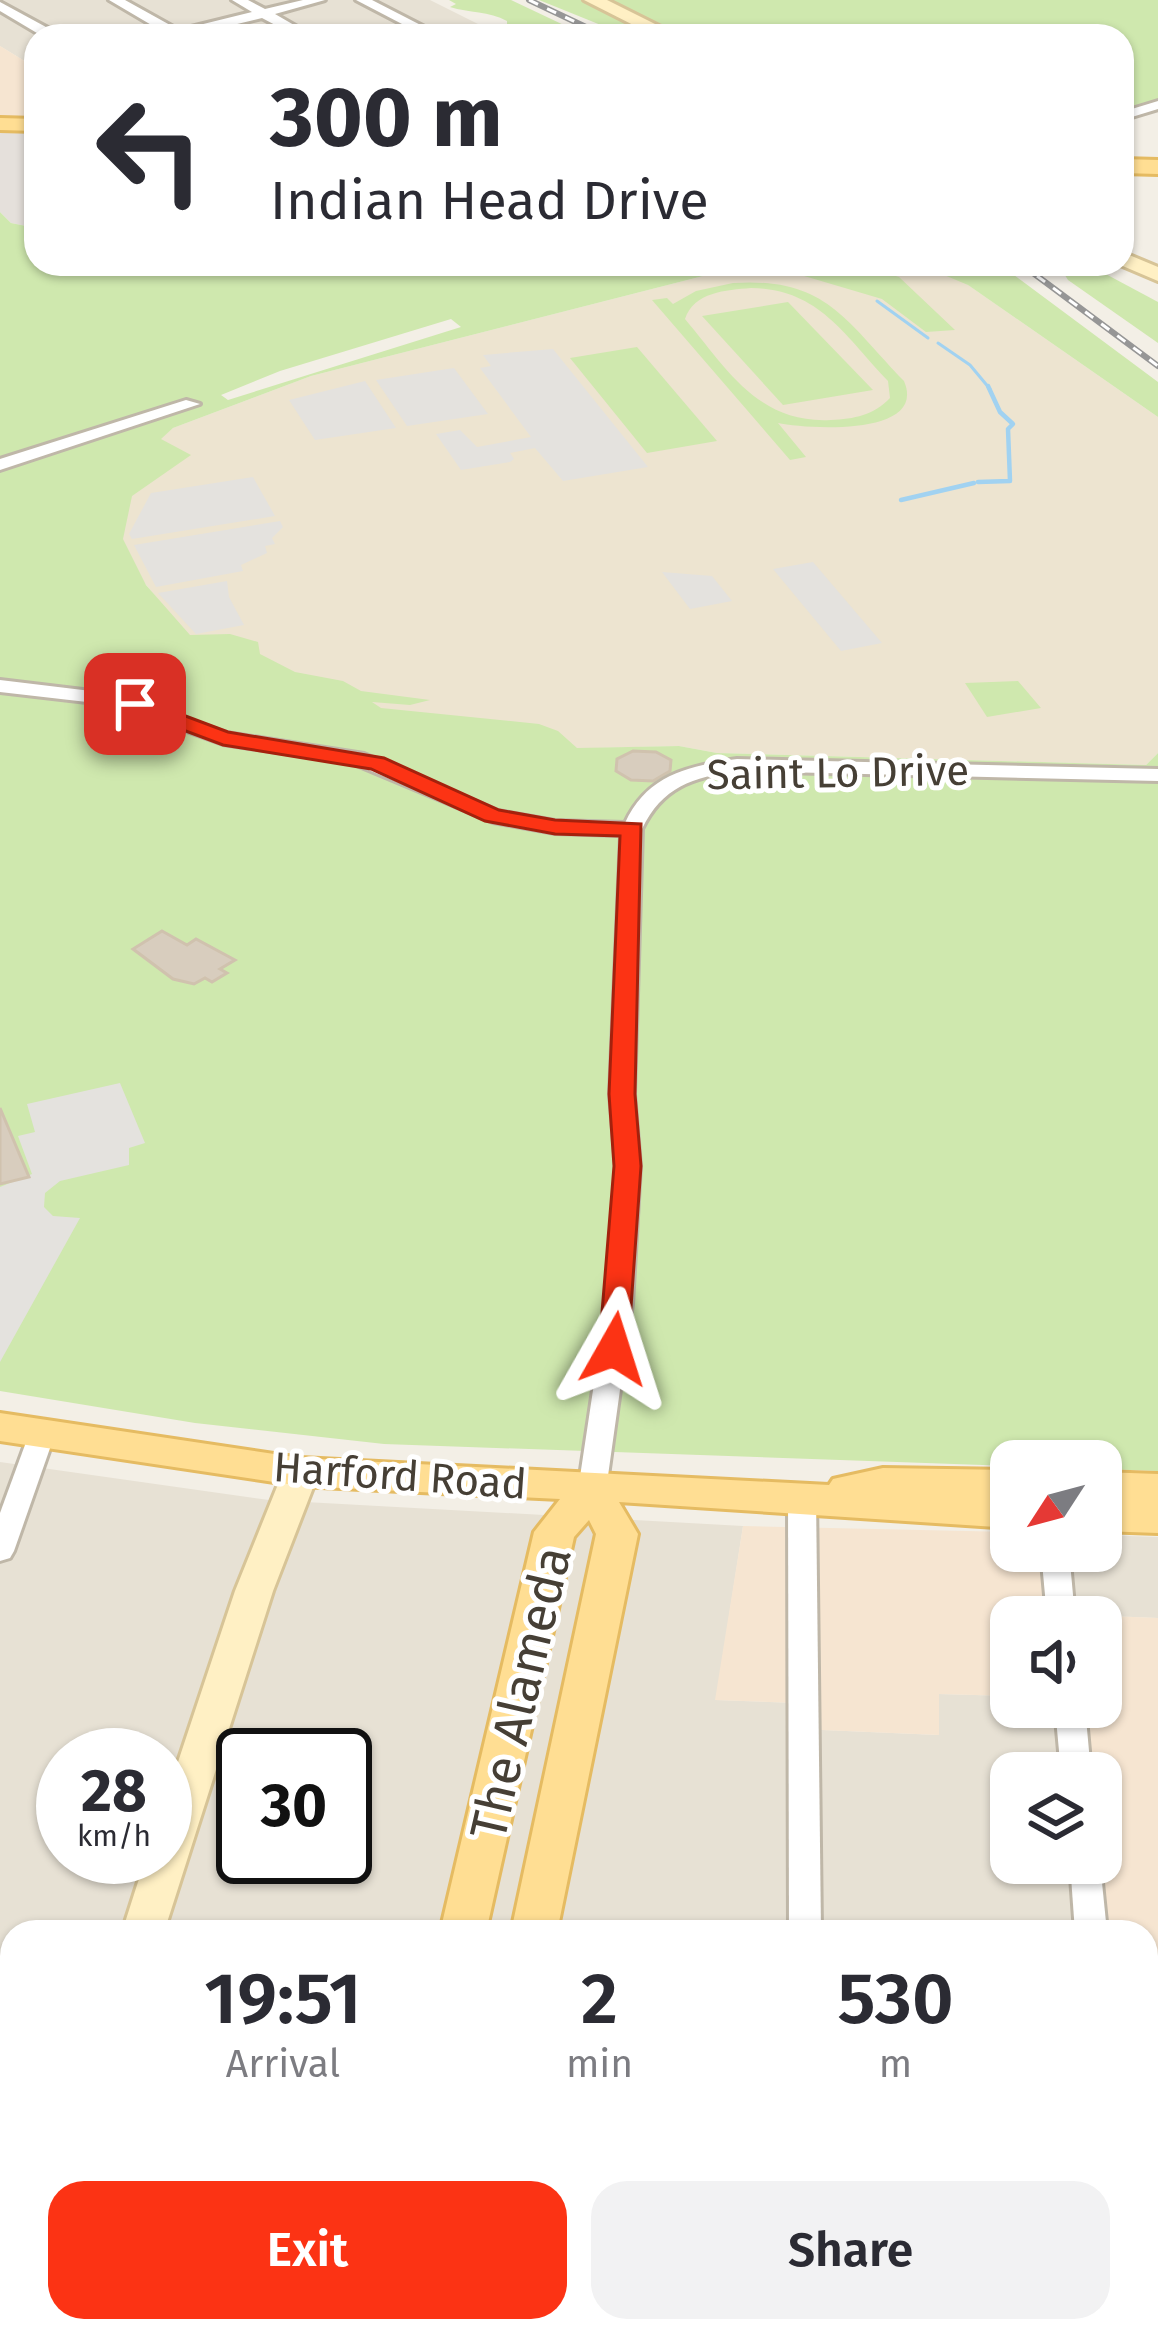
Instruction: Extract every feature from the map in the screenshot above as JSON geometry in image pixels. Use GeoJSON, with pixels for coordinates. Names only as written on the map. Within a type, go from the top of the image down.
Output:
{"type":"FeatureCollection","features":[{"type":"Feature","properties":{"kind":"main road","name":"Harford Road"},"geometry":{"type":"LineString","coordinates":[[0,1427],[301,1472],[592,1490],[802,1496],[890,1508],[990,1512]]}},
{"type":"Feature","properties":{"kind":"main road","name":"Harford Road"},"geometry":{"type":"LineString","coordinates":[[802,1496],[883,1483],[990,1485]]}},
{"type":"Feature","properties":{"kind":"main road"},"geometry":{"type":"LineString","coordinates":[[1122,1488],[1158,1489]]}},
{"type":"Feature","properties":{"kind":"main road","name":"The Alameda"},"geometry":{"type":"LineString","coordinates":[[467,1920],[555,1532],[592,1490],[616,1534],[536,1920]]}},
{"type":"Feature","properties":{"kind":"main road"},"geometry":{"type":"LineString","coordinates":[[1122,1517],[1158,1518]]}},
{"type":"Feature","properties":{"kind":"street"},"geometry":{"type":"LineString","coordinates":[[115,0],[157,24]]}},
{"type":"Feature","properties":{"kind":"street"},"geometry":{"type":"LineString","coordinates":[[238,0],[283,24]]}},
{"type":"Feature","properties":{"kind":"street"},"geometry":{"type":"LineString","coordinates":[[222,24],[319,0]]}},
{"type":"Feature","properties":{"kind":"street"},"geometry":{"type":"LineString","coordinates":[[362,0],[411,24]]}},
{"type":"Feature","properties":{"kind":"street"},"geometry":{"type":"LineString","coordinates":[[592,0],[644,24]]}},
{"type":"Feature","properties":{"kind":"street"},"geometry":{"type":"LineString","coordinates":[[1,2],[34,24]]}},
{"type":"Feature","properties":{"kind":"street"},"geometry":{"type":"LineString","coordinates":[[0,465],[192,404]]}},
{"type":"Feature","properties":{"kind":"street"},"geometry":{"type":"LineString","coordinates":[[0,686],[116,700],[223,738],[357,758],[493,816],[555,827],[632,829],[622,1094],[628,1166],[620,1304],[592,1490]]}},
{"type":"Feature","properties":{"kind":"street","name":"Saint Lo Drive"},"geometry":{"type":"LineString","coordinates":[[632,829],[653,793],[689,773],[721,766],[1158,775]]}},
{"type":"Feature","properties":{"kind":"street"},"geometry":{"type":"LineString","coordinates":[[0,1551],[42,1435]]}},
{"type":"Feature","properties":{"kind":"street"},"geometry":{"type":"LineString","coordinates":[[147,1920],[254,1591],[301,1472]]}},
{"type":"Feature","properties":{"kind":"street"},"geometry":{"type":"LineString","coordinates":[[802,1496],[805,1920]]}},
{"type":"Feature","properties":{"kind":"street"},"geometry":{"type":"LineString","coordinates":[[1087,1884],[1090,1920]]}},
{"type":"Feature","properties":{"kind":"shaded area"},"geometry":{"type":"Polygon","coordinates":[[[0,0],[430,0],[478,24],[24,24],[24,61],[0,46],[0,0]]]}},
{"type":"Feature","properties":{"kind":"shaded area"},"geometry":{"type":"Polygon","coordinates":[[[0,46],[24,61],[24,117],[0,116],[0,46]]]}},
{"type":"Feature","properties":{"kind":"shaded area"},"geometry":{"type":"Polygon","coordinates":[[[0,132],[24,133],[24,226],[11,223],[0,212],[0,132]]]}},
{"type":"Feature","properties":{"kind":"shaded area"},"geometry":{"type":"Polygon","coordinates":[[[703,276],[955,276],[1158,417],[1158,753],[1146,765],[717,753],[679,746],[505,750],[248,710],[73,495],[133,461],[173,428],[311,376],[703,276]]]}},
{"type":"Feature","properties":{"kind":"shaded area"},"geometry":{"type":"Polygon","coordinates":[[[553,349],[648,467],[563,481],[535,448],[510,453],[514,459],[510,462],[461,470],[436,434],[460,430],[477,447],[531,437],[480,368],[491,366],[483,355],[553,349]]]}},
{"type":"Feature","properties":{"kind":"shaded area"},"geometry":{"type":"Polygon","coordinates":[[[454,368],[488,414],[407,426],[376,380],[454,368]]]}},
{"type":"Feature","properties":{"kind":"shaded area"},"geometry":{"type":"Polygon","coordinates":[[[365,381],[396,428],[315,440],[289,400],[365,381]]]}},
{"type":"Feature","properties":{"kind":"shaded area"},"geometry":{"type":"Polygon","coordinates":[[[253,477],[275,516],[132,539],[129,534],[151,493],[253,477]]]}},
{"type":"Feature","properties":{"kind":"shaded area"},"geometry":{"type":"Polygon","coordinates":[[[280,521],[283,527],[272,538],[275,544],[241,565],[243,571],[156,587],[134,545],[280,521]]]}},
{"type":"Feature","properties":{"kind":"shaded area"},"geometry":{"type":"Polygon","coordinates":[[[813,562],[882,643],[841,651],[773,569],[813,562]]]}},
{"type":"Feature","properties":{"kind":"shaded area"},"geometry":{"type":"Polygon","coordinates":[[[662,572],[712,576],[732,601],[690,609],[662,572]]]}},
{"type":"Feature","properties":{"kind":"shaded area"},"geometry":{"type":"Polygon","coordinates":[[[227,581],[229,597],[244,625],[196,634],[158,593],[227,581]]]}},
{"type":"Feature","properties":{"kind":"shaded area"},"geometry":{"type":"Polygon","coordinates":[[[120,1083],[145,1143],[129,1148],[129,1165],[60,1181],[45,1193],[44,1207],[53,1216],[80,1218],[0,1362],[0,1187],[32,1174],[18,1136],[35,1132],[27,1104],[120,1083]]]}},
{"type":"Feature","properties":{"kind":"shaded area"},"geometry":{"type":"Polygon","coordinates":[[[0,1462],[269,1500],[743,1526],[716,1700],[799,1703],[800,1729],[938,1735],[938,1694],[990,1695],[990,1728],[1071,1728],[1074,1752],[990,1752],[990,1884],[1086,1884],[1090,1920],[0,1920],[0,1462]]]}},
{"type":"Feature","properties":{"kind":"shaded area"},"geometry":{"type":"Polygon","coordinates":[[[743,1526],[990,1532],[990,1572],[1057,1572],[1058,1596],[990,1596],[990,1695],[939,1694],[939,1735],[799,1729],[798,1703],[715,1700],[743,1526]]]}},
{"type":"Feature","properties":{"kind":"shaded area"},"geometry":{"type":"Polygon","coordinates":[[[1122,1536],[1158,1537],[1158,1618],[1122,1617],[1122,1596],[1058,1596],[1057,1572],[1122,1572],[1122,1536]]]}},
{"type":"Feature","properties":{"kind":"shaded area"},"geometry":{"type":"Polygon","coordinates":[[[1122,1617],[1158,1618],[1158,1920],[1090,1920],[1086,1884],[1122,1884],[1122,1752],[1074,1752],[1071,1728],[1122,1728],[1122,1617]]]}},
{"type":"Feature","properties":{"kind":"green space"},"geometry":{"type":"Polygon","coordinates":[[[449,0],[511,0],[562,24],[507,24],[493,15],[450,7],[456,4],[449,0]]]}},
{"type":"Feature","properties":{"kind":"green space"},"geometry":{"type":"Polygon","coordinates":[[[539,0],[583,0],[634,24],[598,24],[539,0]]]}},
{"type":"Feature","properties":{"kind":"green space"},"geometry":{"type":"Polygon","coordinates":[[[609,0],[1158,0],[1158,100],[1134,107],[1134,24],[661,24],[609,0]]]}},
{"type":"Feature","properties":{"kind":"green space"},"geometry":{"type":"Polygon","coordinates":[[[0,212],[11,223],[24,226],[24,276],[703,276],[311,376],[173,428],[161,439],[191,455],[132,496],[123,539],[146,585],[190,635],[230,634],[258,642],[260,654],[295,672],[343,681],[361,691],[430,700],[410,705],[372,702],[381,708],[539,724],[558,731],[577,748],[679,746],[717,753],[1146,765],[1158,753],[1158,1471],[1122,1470],[1122,1440],[990,1440],[990,1465],[384,1444],[195,1423],[0,1391],[0,212]],[[451,319],[280,371],[221,395],[228,400],[461,327],[451,319]]]}},
{"type":"Feature","properties":{"kind":"green space"},"geometry":{"type":"Polygon","coordinates":[[[804,276],[899,277],[955,330],[926,332],[882,299],[804,276]]]}},
{"type":"Feature","properties":{"kind":"green space"},"geometry":{"type":"Polygon","coordinates":[[[947,276],[1015,276],[1158,382],[1158,417],[968,285],[947,276]]]}},
{"type":"Feature","properties":{"kind":"green space"},"geometry":{"type":"Polygon","coordinates":[[[1066,276],[1109,276],[1158,302],[1158,343],[1066,276]]]}},
{"type":"Feature","properties":{"kind":"green space"},"geometry":{"type":"Polygon","coordinates":[[[733,283],[765,283],[812,295],[848,322],[904,381],[907,399],[898,412],[860,425],[778,423],[806,457],[790,460],[652,300],[667,298],[673,304],[696,291],[733,283]],[[775,290],[712,294],[696,303],[685,319],[746,390],[783,413],[805,419],[848,419],[890,398],[888,381],[843,332],[813,306],[775,290]]]}},
{"type":"Feature","properties":{"kind":"green space"},"geometry":{"type":"Polygon","coordinates":[[[788,302],[873,390],[783,405],[702,316],[788,302]]]}},
{"type":"Feature","properties":{"kind":"green space"},"geometry":{"type":"Polygon","coordinates":[[[637,347],[717,441],[647,453],[570,358],[637,347]]]}},
{"type":"Feature","properties":{"kind":"green space"},"geometry":{"type":"Polygon","coordinates":[[[1018,681],[1041,708],[987,717],[965,683],[1018,681]]]}},
{"type":"Feature","properties":{"kind":"building"},"geometry":{"type":"Polygon","coordinates":[[[633,751],[656,752],[671,760],[670,771],[653,781],[631,780],[616,771],[617,759],[633,751]]]}},
{"type":"Feature","properties":{"kind":"building"},"geometry":{"type":"Polygon","coordinates":[[[162,931],[187,945],[196,939],[235,960],[220,969],[227,973],[212,982],[173,979],[133,949],[162,931]]]}},
{"type":"Feature","properties":{"kind":"building"},"geometry":{"type":"Polygon","coordinates":[[[0,1108],[29,1177],[0,1184],[0,1108]]]}},
{"type":"Feature","properties":{"kind":"waterway"},"geometry":{"type":"LineString","coordinates":[[877,301],[928,338]]}},
{"type":"Feature","properties":{"kind":"waterway"},"geometry":{"type":"LineString","coordinates":[[938,343],[970,365],[989,387]]}},
{"type":"Feature","properties":{"kind":"waterway"},"geometry":{"type":"LineString","coordinates":[[978,482],[1010,481],[1008,429],[1013,424],[1000,412],[989,387]]}},
{"type":"Feature","properties":{"kind":"waterway"},"geometry":{"type":"LineString","coordinates":[[901,500],[974,483]]}},
{"type":"Feature","properties":{"kind":"railway"},"geometry":{"type":"LineString","coordinates":[[529,0],[580,24]]}},
{"type":"Feature","properties":{"kind":"railway"},"geometry":{"type":"LineString","coordinates":[[1037,276],[1158,366]]}},
{"type":"Feature","properties":{"kind":"route"},"geometry":{"type":"LineString","coordinates":[[135,704],[223,738],[376,763],[493,816],[555,827],[632,829],[622,1094],[628,1166],[614,1349]]}}]}
